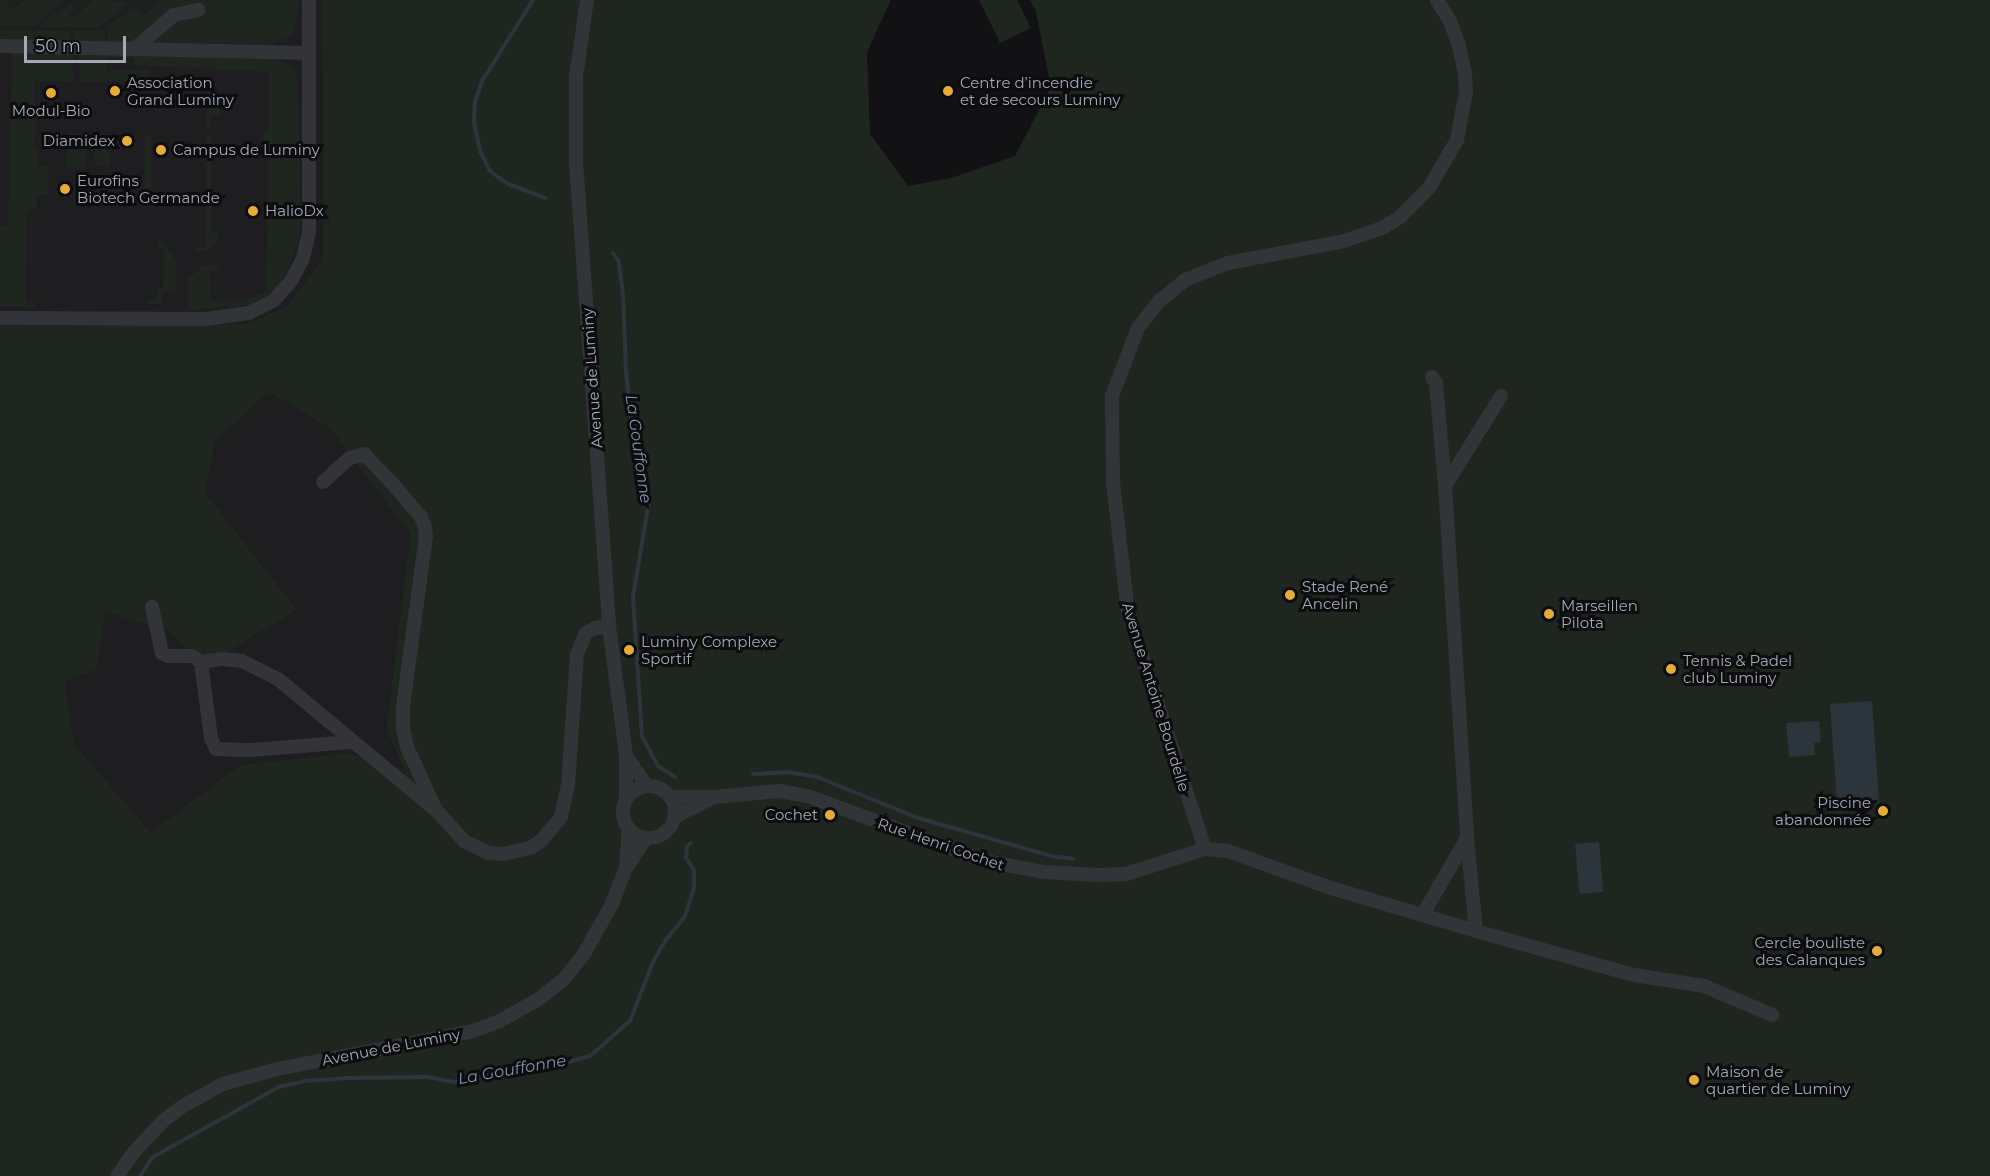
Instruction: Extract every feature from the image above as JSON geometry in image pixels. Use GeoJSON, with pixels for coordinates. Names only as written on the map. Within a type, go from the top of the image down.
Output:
{"type":"FeatureCollection","features":[{"type":"Feature","properties":{"kind":"street"},"geometry":{"type":"LineString","coordinates":[[0,318],[205,319],[249,313],[274,300],[291,281],[303,258],[309,231],[309,0]]}},
{"type":"Feature","properties":{"kind":"street","name":"Avenue de Luminy"},"geometry":{"type":"LineString","coordinates":[[587,0],[576,77],[576,162],[609,626],[626,756],[626,799]]}},
{"type":"Feature","properties":{"kind":"street","name":"Avenue Antoine Bourdelle"},"geometry":{"type":"LineString","coordinates":[[1205,849],[1128,612],[1113,483],[1112,396],[1138,328],[1158,302],[1185,280],[1228,263],[1344,241],[1382,228],[1400,217],[1429,188],[1457,140],[1466,91],[1459,45],[1450,21],[1437,0]]}},
{"type":"Feature","properties":{"kind":"street"},"geometry":{"type":"LineString","coordinates":[[134,49],[174,15],[198,10]]}},
{"type":"Feature","properties":{"kind":"street"},"geometry":{"type":"LineString","coordinates":[[0,46],[309,53]]}},
{"type":"Feature","properties":{"kind":"street"},"geometry":{"type":"LineString","coordinates":[[1432,377],[1436,383],[1445,486],[1467,838],[1476,931]]}},
{"type":"Feature","properties":{"kind":"street"},"geometry":{"type":"LineString","coordinates":[[1445,486],[1501,396]]}},
{"type":"Feature","properties":{"kind":"street"},"geometry":{"type":"LineString","coordinates":[[323,482],[350,458],[363,454],[393,483],[421,517],[426,536],[403,707],[403,728],[407,747],[436,810]]}},
{"type":"Feature","properties":{"kind":"street"},"geometry":{"type":"LineString","coordinates":[[152,607],[162,653],[168,656],[192,656],[201,662],[223,659],[242,661],[261,668],[278,678],[436,810],[464,841],[489,853],[504,854],[530,848],[552,830],[561,817],[566,802],[577,654],[586,633],[595,628],[609,626]]}},
{"type":"Feature","properties":{"kind":"street"},"geometry":{"type":"LineString","coordinates":[[201,662],[211,738],[216,749],[250,750],[352,742]]}},
{"type":"Feature","properties":{"kind":"street","name":"Avenue de Luminy"},"geometry":{"type":"LineString","coordinates":[[626,756],[647,786]]}},
{"type":"Feature","properties":{"kind":"street"},"geometry":{"type":"LineString","coordinates":[[647,786],[660,789],[670,797],[674,817],[664,833],[646,838],[630,829],[624,818],[626,799],[635,790],[647,786]]}},
{"type":"Feature","properties":{"kind":"street","name":"Rue Henri Cochet"},"geometry":{"type":"LineString","coordinates":[[670,797],[714,797],[779,791],[808,796],[985,861],[1043,872],[1126,874],[1205,849]]}},
{"type":"Feature","properties":{"kind":"street","name":"Rue Henri Cochet"},"geometry":{"type":"LineString","coordinates":[[674,817],[714,797]]}},
{"type":"Feature","properties":{"kind":"street","name":"Avenue de Luminy"},"geometry":{"type":"LineString","coordinates":[[626,870],[630,829]]}},
{"type":"Feature","properties":{"kind":"street","name":"Avenue de Luminy"},"geometry":{"type":"LineString","coordinates":[[117,1176],[133,1153],[163,1121],[183,1106],[223,1084],[277,1069],[470,1032],[524,1008],[565,978],[585,952],[612,904],[626,870],[646,838]]}},
{"type":"Feature","properties":{"kind":"street"},"geometry":{"type":"LineString","coordinates":[[1423,914],[1467,838]]}},
{"type":"Feature","properties":{"kind":"street"},"geometry":{"type":"LineString","coordinates":[[1205,849],[1228,851],[1331,888],[1634,975],[1704,986],[1772,1015]]}},
{"type":"Feature","properties":{"kind":"shaded area","name":"Campus de Luminy"},"geometry":{"type":"Polygon","coordinates":[[[0,0],[322,0],[323,259],[287,306],[245,324],[0,326],[0,0]]]}},
{"type":"Feature","properties":{"kind":"shaded area"},"geometry":{"type":"Polygon","coordinates":[[[0,0],[5,0],[12,10],[25,0],[64,0],[34,26],[0,26],[0,0]]]}},
{"type":"Feature","properties":{"kind":"shaded area"},"geometry":{"type":"Polygon","coordinates":[[[94,0],[131,2],[99,27],[39,27],[56,12],[58,14],[70,4],[75,9],[69,14],[72,18],[94,0]]]}},
{"type":"Feature","properties":{"kind":"shaded area"},"geometry":{"type":"Polygon","coordinates":[[[163,0],[300,0],[294,30],[287,38],[272,44],[108,42],[107,27],[134,7],[142,16],[163,0]]]}},
{"type":"Feature","properties":{"kind":"shaded area"},"geometry":{"type":"Polygon","coordinates":[[[322,0],[891,0],[867,52],[870,134],[908,186],[951,178],[1015,156],[1051,87],[1036,12],[1030,0],[1990,0],[1990,1176],[0,1176],[0,326],[245,324],[287,306],[323,259],[322,0]],[[269,392],[216,441],[205,492],[297,610],[233,648],[210,671],[170,632],[106,612],[97,669],[65,681],[74,744],[151,832],[240,765],[346,753],[404,769],[386,730],[410,534],[331,429],[269,392]]]}},
{"type":"Feature","properties":{"kind":"shaded area"},"geometry":{"type":"Polygon","coordinates":[[[979,0],[1017,0],[1031,28],[1000,43],[979,0]]]}},
{"type":"Feature","properties":{"kind":"shaded area"},"geometry":{"type":"Polygon","coordinates":[[[0,30],[33,30],[33,40],[0,40],[0,30]]]}},
{"type":"Feature","properties":{"kind":"shaded area"},"geometry":{"type":"Polygon","coordinates":[[[35,30],[70,31],[70,42],[35,41],[35,30]]]}},
{"type":"Feature","properties":{"kind":"shaded area"},"geometry":{"type":"Polygon","coordinates":[[[104,30],[106,42],[73,41],[73,31],[104,30]]]}},
{"type":"Feature","properties":{"kind":"shaded area"},"geometry":{"type":"Polygon","coordinates":[[[12,52],[73,54],[73,82],[34,81],[36,128],[34,149],[38,150],[38,166],[49,166],[48,195],[37,195],[37,209],[27,210],[26,301],[36,303],[34,307],[0,306],[0,225],[8,225],[12,52]]]}},
{"type":"Feature","properties":{"kind":"shaded area"},"geometry":{"type":"Polygon","coordinates":[[[79,54],[271,59],[283,62],[292,68],[298,79],[301,220],[298,245],[281,284],[249,305],[188,310],[188,279],[203,266],[217,265],[220,271],[210,271],[211,301],[246,300],[266,292],[269,141],[263,140],[263,132],[269,132],[269,72],[134,65],[134,58],[106,57],[106,71],[148,70],[148,82],[80,81],[79,54]]]}},
{"type":"Feature","properties":{"kind":"shaded area"},"geometry":{"type":"Polygon","coordinates":[[[207,88],[210,88],[222,115],[211,115],[210,131],[206,131],[207,88]]]}},
{"type":"Feature","properties":{"kind":"shaded area"},"geometry":{"type":"Polygon","coordinates":[[[68,133],[87,134],[85,168],[66,167],[68,133]]]}},
{"type":"Feature","properties":{"kind":"shaded area"},"geometry":{"type":"Polygon","coordinates":[[[95,134],[110,134],[110,165],[95,165],[95,134]]]}},
{"type":"Feature","properties":{"kind":"shaded area"},"geometry":{"type":"Polygon","coordinates":[[[145,135],[151,135],[151,202],[145,202],[145,135]]]}},
{"type":"Feature","properties":{"kind":"shaded area"},"geometry":{"type":"Polygon","coordinates":[[[206,136],[211,136],[211,233],[220,233],[215,245],[208,250],[196,252],[195,248],[205,248],[206,136]]]}},
{"type":"Feature","properties":{"kind":"shaded area"},"geometry":{"type":"Polygon","coordinates":[[[159,239],[163,240],[176,262],[176,292],[163,291],[162,304],[149,304],[149,299],[157,299],[157,289],[163,289],[164,248],[159,248],[159,239]]]}},
{"type":"Feature","properties":{"kind":"shaded area"},"geometry":{"type":"Polygon","coordinates":[[[269,392],[331,429],[410,534],[386,730],[404,770],[346,753],[240,765],[151,832],[74,744],[65,681],[97,668],[106,612],[170,632],[210,671],[233,648],[297,610],[205,492],[216,441],[269,392]]]}},
{"type":"Feature","properties":{"kind":"shaded area"},"geometry":{"type":"Polygon","coordinates":[[[1872,701],[1879,803],[1837,806],[1830,704],[1872,701]]]}},
{"type":"Feature","properties":{"kind":"shaded area"},"geometry":{"type":"Polygon","coordinates":[[[1819,721],[1821,742],[1814,743],[1815,755],[1789,757],[1786,723],[1819,721]]]}},
{"type":"Feature","properties":{"kind":"shaded area"},"geometry":{"type":"Polygon","coordinates":[[[1599,842],[1603,892],[1579,894],[1575,844],[1599,842]]]}},
{"type":"Feature","properties":{"kind":"waterway","name":"La Gouffonne"},"geometry":{"type":"LineString","coordinates":[[533,0],[482,81],[475,101],[474,122],[480,151],[490,171],[508,184],[546,198]]}},
{"type":"Feature","properties":{"kind":"waterway","name":"La Gouffonne"},"geometry":{"type":"LineString","coordinates":[[613,253],[619,262],[623,293],[626,371],[632,427],[648,507],[633,597],[642,736],[658,766],[675,777]]}},
{"type":"Feature","properties":{"kind":"waterway"},"geometry":{"type":"LineString","coordinates":[[753,774],[787,772],[817,777],[918,818],[1051,856],[1074,859]]}},
{"type":"Feature","properties":{"kind":"waterway","name":"La Gouffonne"},"geometry":{"type":"LineString","coordinates":[[140,1176],[153,1157],[279,1087],[304,1081],[348,1078],[428,1077],[454,1082],[560,1064],[590,1056],[630,1021],[653,962],[665,941],[685,916],[694,888],[694,870],[686,858],[687,846],[691,843]]}},
{"type":"Feature","properties":{"kind":"place","name":"Association Grand Luminy"},"geometry":{"type":"Point","coordinates":[115,91]}},
{"type":"Feature","properties":{"kind":"place","name":"Centre d’incendie et de secours Luminy"},"geometry":{"type":"Point","coordinates":[948,91]}},
{"type":"Feature","properties":{"kind":"place","name":"Modul-Bio"},"geometry":{"type":"Point","coordinates":[51,93]}},
{"type":"Feature","properties":{"kind":"place","name":"Diamidex"},"geometry":{"type":"Point","coordinates":[127,141]}},
{"type":"Feature","properties":{"kind":"place","name":"Campus de Luminy"},"geometry":{"type":"Point","coordinates":[161,150]}},
{"type":"Feature","properties":{"kind":"place","name":"Eurofins Biotech Germande"},"geometry":{"type":"Point","coordinates":[65,189]}},
{"type":"Feature","properties":{"kind":"place","name":"HalioDx"},"geometry":{"type":"Point","coordinates":[253,211]}},
{"type":"Feature","properties":{"kind":"place","name":"Stade René Ancelin"},"geometry":{"type":"Point","coordinates":[1290,595]}},
{"type":"Feature","properties":{"kind":"place","name":"Marseillen Pilota"},"geometry":{"type":"Point","coordinates":[1549,614]}},
{"type":"Feature","properties":{"kind":"place","name":"Luminy Complexe Sportif"},"geometry":{"type":"Point","coordinates":[629,650]}},
{"type":"Feature","properties":{"kind":"place","name":"Tennis & Padel club Luminy"},"geometry":{"type":"Point","coordinates":[1671,669]}},
{"type":"Feature","properties":{"kind":"place","name":"Piscine abandonnée"},"geometry":{"type":"Point","coordinates":[1883,811]}},
{"type":"Feature","properties":{"kind":"place","name":"Cochet"},"geometry":{"type":"Point","coordinates":[830,815]}},
{"type":"Feature","properties":{"kind":"place","name":"Cercle bouliste des Calanques"},"geometry":{"type":"Point","coordinates":[1877,951]}},
{"type":"Feature","properties":{"kind":"place","name":"Maison de quartier de Luminy"},"geometry":{"type":"Point","coordinates":[1694,1080]}}]}
